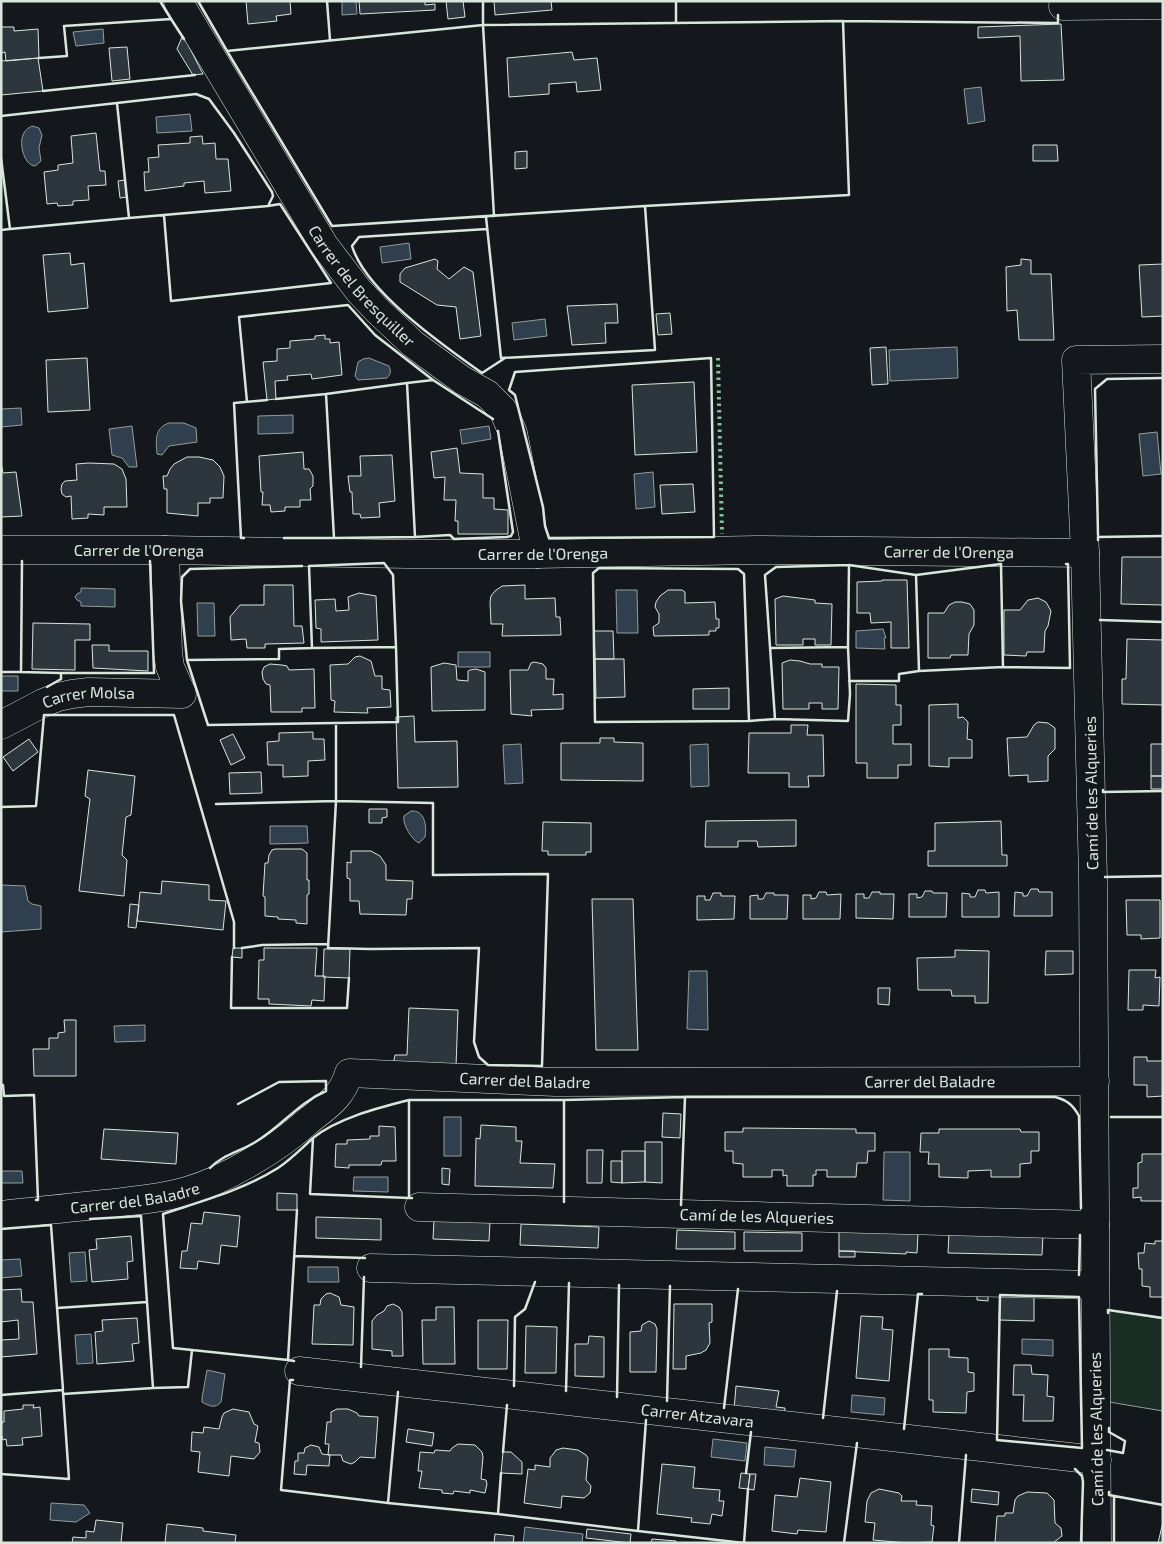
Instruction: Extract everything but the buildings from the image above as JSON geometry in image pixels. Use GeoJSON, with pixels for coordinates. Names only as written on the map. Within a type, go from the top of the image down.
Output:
{"type":"FeatureCollection","features":[{"type":"Feature","properties":{"kind":"street","name":"Carrer del Bresquiller"},"geometry":{"type":"LineString","coordinates":[[178,1],[324,245],[354,284],[378,311],[413,344],[462,380],[487,394],[503,410],[513,433],[537,554]]}},
{"type":"Feature","properties":{"kind":"street"},"geometry":{"type":"LineString","coordinates":[[1063,6],[1163,5]]}},
{"type":"Feature","properties":{"kind":"street","name":"Camí de les Alqueries"},"geometry":{"type":"LineString","coordinates":[[1097,1543],[1093,879],[1085,553],[1076,360],[1163,359]]}},
{"type":"Feature","properties":{"kind":"street","name":"Carrer de l'Orenga"},"geometry":{"type":"LineString","coordinates":[[1,550],[165,550],[407,554],[756,550],[1085,553]]}},
{"type":"Feature","properties":{"kind":"street","name":"Carrer Molsa"},"geometry":{"type":"LineString","coordinates":[[1,726],[43,703],[72,694],[89,692],[182,694],[170,667],[168,653],[165,550]]}},
{"type":"Feature","properties":{"kind":"street","name":"Carrer del Baladre"},"geometry":{"type":"LineString","coordinates":[[1,1215],[142,1200],[187,1191],[212,1182],[261,1156],[304,1126],[341,1093],[349,1073],[555,1082],[1095,1081]]}},
{"type":"Feature","properties":{"kind":"street","name":"Camí de les Alqueries"},"geometry":{"type":"LineString","coordinates":[[419,1207],[1095,1226]]}},
{"type":"Feature","properties":{"kind":"street"},"geometry":{"type":"LineString","coordinates":[[371,1268],[1095,1285]]}},
{"type":"Feature","properties":{"kind":"street","name":"Carrer Atzavara"},"geometry":{"type":"LineString","coordinates":[[299,1371],[1097,1460]]}},
{"type":"Feature","properties":{"kind":"green space"},"geometry":{"type":"Polygon","coordinates":[[[1109,1310],[1163,1319],[1163,1411],[1109,1402],[1109,1310]]]}},
{"type":"Feature","properties":{"kind":"water"},"geometry":{"type":"Polygon","coordinates":[[[342,1],[356,1],[357,14],[342,15],[342,1]]]}},
{"type":"Feature","properties":{"kind":"water"},"geometry":{"type":"Polygon","coordinates":[[[103,29],[104,43],[76,46],[73,32],[103,29]]]}},
{"type":"Feature","properties":{"kind":"water"},"geometry":{"type":"Polygon","coordinates":[[[981,87],[985,121],[968,124],[964,89],[981,87]]]}},
{"type":"Feature","properties":{"kind":"water"},"geometry":{"type":"Polygon","coordinates":[[[190,114],[192,131],[157,133],[156,117],[190,114]]]}},
{"type":"Feature","properties":{"kind":"water"},"geometry":{"type":"Polygon","coordinates":[[[32,126],[39,128],[42,135],[39,148],[41,161],[35,166],[31,165],[25,158],[22,144],[24,133],[32,126]]]}},
{"type":"Feature","properties":{"kind":"water"},"geometry":{"type":"Polygon","coordinates":[[[409,243],[411,259],[382,263],[380,247],[409,243]]]}},
{"type":"Feature","properties":{"kind":"water"},"geometry":{"type":"Polygon","coordinates":[[[545,319],[547,336],[514,340],[512,323],[545,319]]]}},
{"type":"Feature","properties":{"kind":"water"},"geometry":{"type":"Polygon","coordinates":[[[957,347],[958,378],[890,381],[889,350],[957,347]]]}},
{"type":"Feature","properties":{"kind":"water"},"geometry":{"type":"Polygon","coordinates":[[[369,358],[389,366],[390,372],[387,378],[358,380],[355,376],[358,362],[369,358]]]}},
{"type":"Feature","properties":{"kind":"water"},"geometry":{"type":"Polygon","coordinates":[[[21,408],[22,425],[1,427],[1,409],[21,408]]]}},
{"type":"Feature","properties":{"kind":"water"},"geometry":{"type":"Polygon","coordinates":[[[293,415],[293,433],[258,434],[258,416],[293,415]]]}},
{"type":"Feature","properties":{"kind":"water"},"geometry":{"type":"Polygon","coordinates":[[[184,423],[196,428],[197,442],[169,446],[162,455],[157,454],[156,440],[158,432],[164,425],[184,423]]]}},
{"type":"Feature","properties":{"kind":"water"},"geometry":{"type":"Polygon","coordinates":[[[132,426],[137,467],[129,467],[122,458],[112,455],[109,429],[132,426]]]}},
{"type":"Feature","properties":{"kind":"water"},"geometry":{"type":"Polygon","coordinates":[[[489,426],[491,439],[462,444],[460,430],[489,426]]]}},
{"type":"Feature","properties":{"kind":"water"},"geometry":{"type":"Polygon","coordinates":[[[1157,432],[1161,474],[1143,476],[1139,434],[1157,432]]]}},
{"type":"Feature","properties":{"kind":"water"},"geometry":{"type":"Polygon","coordinates":[[[653,472],[655,507],[636,509],[634,474],[653,472]]]}},
{"type":"Feature","properties":{"kind":"water"},"geometry":{"type":"Polygon","coordinates":[[[81,588],[115,589],[115,607],[81,606],[81,602],[75,597],[81,592],[81,588]]]}},
{"type":"Feature","properties":{"kind":"water"},"geometry":{"type":"Polygon","coordinates":[[[616,590],[637,590],[638,633],[617,633],[616,590]]]}},
{"type":"Feature","properties":{"kind":"water"},"geometry":{"type":"Polygon","coordinates":[[[197,603],[214,603],[215,636],[198,636],[197,603]]]}},
{"type":"Feature","properties":{"kind":"water"},"geometry":{"type":"Polygon","coordinates":[[[883,629],[886,638],[884,638],[885,649],[856,648],[856,631],[883,629]]]}},
{"type":"Feature","properties":{"kind":"water"},"geometry":{"type":"Polygon","coordinates":[[[458,652],[490,652],[490,667],[458,667],[458,652]]]}},
{"type":"Feature","properties":{"kind":"water"},"geometry":{"type":"Polygon","coordinates":[[[1,676],[18,676],[18,691],[1,691],[1,676]]]}},
{"type":"Feature","properties":{"kind":"water"},"geometry":{"type":"Polygon","coordinates":[[[521,744],[523,783],[505,784],[503,745],[521,744]]]}},
{"type":"Feature","properties":{"kind":"water"},"geometry":{"type":"Polygon","coordinates":[[[708,744],[709,786],[691,787],[690,745],[708,744]]]}},
{"type":"Feature","properties":{"kind":"water"},"geometry":{"type":"Polygon","coordinates":[[[411,811],[416,811],[422,816],[426,828],[425,837],[419,843],[406,827],[404,819],[404,816],[411,811]]]}},
{"type":"Feature","properties":{"kind":"water"},"geometry":{"type":"Polygon","coordinates":[[[270,826],[307,826],[308,843],[270,844],[270,826]]]}},
{"type":"Feature","properties":{"kind":"water"},"geometry":{"type":"Polygon","coordinates":[[[1,885],[25,886],[28,901],[41,906],[41,929],[1,932],[1,885]]]}},
{"type":"Feature","properties":{"kind":"water"},"geometry":{"type":"Polygon","coordinates":[[[689,971],[707,971],[708,1030],[687,1029],[689,971]]]}},
{"type":"Feature","properties":{"kind":"water"},"geometry":{"type":"Polygon","coordinates":[[[145,1025],[145,1041],[115,1042],[114,1026],[145,1025]]]}},
{"type":"Feature","properties":{"kind":"water"},"geometry":{"type":"Polygon","coordinates":[[[444,1117],[461,1117],[461,1156],[444,1156],[444,1117]]]}},
{"type":"Feature","properties":{"kind":"water"},"geometry":{"type":"Polygon","coordinates":[[[884,1152],[910,1152],[910,1201],[883,1200],[884,1152]]]}},
{"type":"Feature","properties":{"kind":"water"},"geometry":{"type":"Polygon","coordinates":[[[1,1171],[22,1171],[23,1183],[1,1183],[1,1171]]]}},
{"type":"Feature","properties":{"kind":"water"},"geometry":{"type":"Polygon","coordinates":[[[354,1177],[388,1177],[388,1192],[353,1191],[354,1177]]]}},
{"type":"Feature","properties":{"kind":"water"},"geometry":{"type":"Polygon","coordinates":[[[85,1252],[87,1281],[71,1282],[69,1253],[85,1252]]]}},
{"type":"Feature","properties":{"kind":"water"},"geometry":{"type":"Polygon","coordinates":[[[20,1259],[22,1276],[1,1278],[1,1260],[20,1259]]]}},
{"type":"Feature","properties":{"kind":"water"},"geometry":{"type":"Polygon","coordinates":[[[308,1267],[338,1267],[339,1282],[308,1282],[308,1267]]]}},
{"type":"Feature","properties":{"kind":"water"},"geometry":{"type":"Polygon","coordinates":[[[91,1334],[93,1363],[77,1364],[75,1335],[91,1334]]]}},
{"type":"Feature","properties":{"kind":"water"},"geometry":{"type":"Polygon","coordinates":[[[1022,1339],[1053,1340],[1053,1356],[1022,1354],[1022,1339]]]}},
{"type":"Feature","properties":{"kind":"water"},"geometry":{"type":"Polygon","coordinates":[[[207,1370],[225,1374],[221,1402],[214,1406],[202,1402],[207,1370]]]}},
{"type":"Feature","properties":{"kind":"water"},"geometry":{"type":"Polygon","coordinates":[[[852,1395],[885,1398],[884,1415],[851,1412],[852,1395]]]}},
{"type":"Feature","properties":{"kind":"water"},"geometry":{"type":"Polygon","coordinates":[[[713,1439],[747,1443],[745,1461],[711,1457],[713,1439]]]}},
{"type":"Feature","properties":{"kind":"water"},"geometry":{"type":"Polygon","coordinates":[[[765,1447],[796,1450],[794,1467],[764,1465],[765,1447]]]}},
{"type":"Feature","properties":{"kind":"water"},"geometry":{"type":"Polygon","coordinates":[[[51,1503],[84,1505],[90,1513],[76,1522],[50,1520],[51,1503]]]}},
{"type":"Feature","properties":{"kind":"water"},"geometry":{"type":"Polygon","coordinates":[[[525,1527],[583,1534],[582,1543],[523,1543],[525,1527]]]}},
{"type":"Feature","properties":{"kind":"hedge"},"geometry":{"type":"LineString","coordinates":[[718,358],[722,534]]}},
{"type":"Feature","properties":{"kind":"wall"},"geometry":{"type":"LineString","coordinates":[[160,1],[171,19]]}},
{"type":"Feature","properties":{"kind":"wall"},"geometry":{"type":"LineString","coordinates":[[198,1],[227,51],[483,25],[483,1]]}},
{"type":"Feature","properties":{"kind":"wall"},"geometry":{"type":"LineString","coordinates":[[327,1],[330,40]]}},
{"type":"Feature","properties":{"kind":"wall"},"geometry":{"type":"LineString","coordinates":[[676,1],[676,23]]}},
{"type":"Feature","properties":{"kind":"wall"},"geometry":{"type":"LineString","coordinates":[[843,21],[1058,23],[1058,15]]}},
{"type":"Feature","properties":{"kind":"wall"},"geometry":{"type":"LineString","coordinates":[[39,58],[67,56],[64,26],[171,19],[184,39]]}},
{"type":"Feature","properties":{"kind":"wall"},"geometry":{"type":"LineString","coordinates":[[494,216],[483,25],[843,21],[849,195],[645,206]]}},
{"type":"Feature","properties":{"kind":"wall"},"geometry":{"type":"LineString","coordinates":[[227,51],[332,226],[645,206],[655,350],[501,358],[486,217]]}},
{"type":"Feature","properties":{"kind":"wall"},"geometry":{"type":"LineString","coordinates":[[43,91],[195,75]]}},
{"type":"Feature","properties":{"kind":"wall"},"geometry":{"type":"LineString","coordinates":[[196,94],[209,99],[234,133],[272,192],[273,196],[268,206],[129,218],[117,103],[196,94]]}},
{"type":"Feature","properties":{"kind":"wall"},"geometry":{"type":"LineString","coordinates":[[1,116],[117,103]]}},
{"type":"Feature","properties":{"kind":"wall"},"geometry":{"type":"LineString","coordinates":[[1,158],[10,229],[1,230]]}},
{"type":"Feature","properties":{"kind":"wall"},"geometry":{"type":"LineString","coordinates":[[164,215],[171,301],[331,283],[280,204],[268,206]]}},
{"type":"Feature","properties":{"kind":"wall"},"geometry":{"type":"LineString","coordinates":[[10,229],[129,218]]}},
{"type":"Feature","properties":{"kind":"wall"},"geometry":{"type":"LineString","coordinates":[[487,229],[359,237],[352,246],[360,264],[389,299],[447,348],[482,373],[505,358]]}},
{"type":"Feature","properties":{"kind":"wall"},"geometry":{"type":"LineString","coordinates":[[247,402],[239,317],[348,305],[375,335],[433,380],[493,419]]}},
{"type":"Feature","properties":{"kind":"wall"},"geometry":{"type":"LineString","coordinates":[[711,358],[714,537],[549,538],[515,395],[509,390],[515,372],[711,358]]}},
{"type":"Feature","properties":{"kind":"wall"},"geometry":{"type":"LineString","coordinates":[[1098,535],[1095,389],[1107,379],[1163,378]]}},
{"type":"Feature","properties":{"kind":"wall"},"geometry":{"type":"LineString","coordinates":[[433,380],[407,383],[415,537],[450,535],[454,539],[511,536],[513,532],[498,431]]}},
{"type":"Feature","properties":{"kind":"wall"},"geometry":{"type":"LineString","coordinates":[[407,383],[326,394],[334,538],[415,537]]}},
{"type":"Feature","properties":{"kind":"wall"},"geometry":{"type":"LineString","coordinates":[[276,399],[326,394]]}},
{"type":"Feature","properties":{"kind":"wall"},"geometry":{"type":"LineString","coordinates":[[244,538],[241,538],[234,403],[267,400]]}},
{"type":"Feature","properties":{"kind":"wall"},"geometry":{"type":"LineString","coordinates":[[1098,540],[1098,537],[1163,536]]}},
{"type":"Feature","properties":{"kind":"wall"},"geometry":{"type":"LineString","coordinates":[[284,538],[334,538]]}},
{"type":"Feature","properties":{"kind":"wall"},"geometry":{"type":"LineString","coordinates":[[1,672],[21,672],[22,561]]}},
{"type":"Feature","properties":{"kind":"wall"},"geometry":{"type":"LineString","coordinates":[[61,673],[154,673],[150,561]]}},
{"type":"Feature","properties":{"kind":"wall"},"geometry":{"type":"LineString","coordinates":[[384,563],[393,575],[396,647],[312,648],[309,566],[384,563]]}},
{"type":"Feature","properties":{"kind":"wall"},"geometry":{"type":"LineString","coordinates":[[916,575],[1001,564],[1003,667],[919,671]]}},
{"type":"Feature","properties":{"kind":"wall"},"geometry":{"type":"LineString","coordinates":[[1003,667],[1070,668],[1068,564],[1066,564]]}},
{"type":"Feature","properties":{"kind":"wall"},"geometry":{"type":"LineString","coordinates":[[849,565],[916,575],[919,671],[899,674],[899,681],[849,681]]}},
{"type":"Feature","properties":{"kind":"wall"},"geometry":{"type":"LineString","coordinates":[[771,648],[848,647],[849,565],[776,567],[765,575],[775,719]]}},
{"type":"Feature","properties":{"kind":"wall"},"geometry":{"type":"LineString","coordinates":[[302,566],[190,569],[182,577],[181,601],[187,660],[279,659],[279,649],[312,648]]}},
{"type":"Feature","properties":{"kind":"wall"},"geometry":{"type":"LineString","coordinates":[[599,568],[738,569],[744,574],[749,721],[595,722],[593,573],[599,568]]}},
{"type":"Feature","properties":{"kind":"wall"},"geometry":{"type":"LineString","coordinates":[[1100,620],[1163,622]]}},
{"type":"Feature","properties":{"kind":"wall"},"geometry":{"type":"LineString","coordinates":[[187,660],[208,725],[398,722],[396,647]]}},
{"type":"Feature","properties":{"kind":"wall"},"geometry":{"type":"LineString","coordinates":[[749,721],[775,719],[848,721],[850,694],[848,647]]}},
{"type":"Feature","properties":{"kind":"wall"},"geometry":{"type":"LineString","coordinates":[[21,672],[61,673],[61,679],[47,687]]}},
{"type":"Feature","properties":{"kind":"wall"},"geometry":{"type":"LineString","coordinates":[[1,807],[36,806],[44,715],[174,715],[234,922],[234,948]]}},
{"type":"Feature","properties":{"kind":"wall"},"geometry":{"type":"LineString","coordinates":[[336,723],[336,801]]}},
{"type":"Feature","properties":{"kind":"wall"},"geometry":{"type":"LineString","coordinates":[[1103,790],[1103,792],[1163,791]]}},
{"type":"Feature","properties":{"kind":"wall"},"geometry":{"type":"LineString","coordinates":[[336,801],[433,803],[433,875],[548,874],[542,1066],[488,1065],[479,1057],[474,1042],[479,948],[328,948],[336,801]]}},
{"type":"Feature","properties":{"kind":"wall"},"geometry":{"type":"LineString","coordinates":[[216,804],[336,801]]}},
{"type":"Feature","properties":{"kind":"wall"},"geometry":{"type":"LineString","coordinates":[[1105,877],[1163,876]]}},
{"type":"Feature","properties":{"kind":"wall"},"geometry":{"type":"LineString","coordinates":[[242,948],[262,945],[328,944]]}},
{"type":"Feature","properties":{"kind":"wall"},"geometry":{"type":"LineString","coordinates":[[232,957],[231,1008],[347,1008],[349,978]]}},
{"type":"Feature","properties":{"kind":"wall"},"geometry":{"type":"LineString","coordinates":[[210,1168],[226,1156],[266,1135],[298,1108],[326,1091],[326,1081],[279,1082],[238,1104]]}},
{"type":"Feature","properties":{"kind":"wall"},"geometry":{"type":"LineString","coordinates":[[1,1085],[3,1085],[4,1096],[34,1095],[38,1200],[36,1200]]}},
{"type":"Feature","properties":{"kind":"wall"},"geometry":{"type":"LineString","coordinates":[[564,1100],[685,1097],[1055,1097],[1069,1104],[1079,1116],[1081,1208]]}},
{"type":"Feature","properties":{"kind":"wall"},"geometry":{"type":"LineString","coordinates":[[681,1205],[685,1097]]}},
{"type":"Feature","properties":{"kind":"wall"},"geometry":{"type":"LineString","coordinates":[[409,1100],[346,1119],[313,1138],[310,1194],[409,1198]]}},
{"type":"Feature","properties":{"kind":"wall"},"geometry":{"type":"LineString","coordinates":[[412,1198],[409,1198],[409,1100],[564,1100],[564,1202]]}},
{"type":"Feature","properties":{"kind":"wall"},"geometry":{"type":"LineString","coordinates":[[1111,1117],[1163,1117]]}},
{"type":"Feature","properties":{"kind":"wall"},"geometry":{"type":"LineString","coordinates":[[192,1350],[173,1348],[163,1214],[222,1194],[265,1176],[287,1161],[313,1138]]}},
{"type":"Feature","properties":{"kind":"wall"},"geometry":{"type":"LineString","coordinates":[[294,1361],[288,1360],[297,1210]]}},
{"type":"Feature","properties":{"kind":"wall"},"geometry":{"type":"LineString","coordinates":[[63,1394],[153,1388],[141,1216],[90,1219]]}},
{"type":"Feature","properties":{"kind":"wall"},"geometry":{"type":"LineString","coordinates":[[1,1229],[51,1225],[63,1390],[1,1395]]}},
{"type":"Feature","properties":{"kind":"wall"},"geometry":{"type":"LineString","coordinates":[[1079,1275],[1080,1235]]}},
{"type":"Feature","properties":{"kind":"wall"},"geometry":{"type":"LineString","coordinates":[[294,1256],[365,1258]]}},
{"type":"Feature","properties":{"kind":"wall"},"geometry":{"type":"LineString","coordinates":[[361,1367],[364,1277]]}},
{"type":"Feature","properties":{"kind":"wall"},"geometry":{"type":"LineString","coordinates":[[514,1386],[515,1317],[525,1309],[535,1282]]}},
{"type":"Feature","properties":{"kind":"wall"},"geometry":{"type":"LineString","coordinates":[[566,1391],[569,1283]]}},
{"type":"Feature","properties":{"kind":"wall"},"geometry":{"type":"LineString","coordinates":[[617,1397],[619,1285]]}},
{"type":"Feature","properties":{"kind":"wall"},"geometry":{"type":"LineString","coordinates":[[667,1401],[670,1286]]}},
{"type":"Feature","properties":{"kind":"wall"},"geometry":{"type":"LineString","coordinates":[[724,1408],[738,1289]]}},
{"type":"Feature","properties":{"kind":"wall"},"geometry":{"type":"LineString","coordinates":[[823,1418],[837,1291]]}},
{"type":"Feature","properties":{"kind":"wall"},"geometry":{"type":"LineString","coordinates":[[904,1429],[918,1294],[922,1294]]}},
{"type":"Feature","properties":{"kind":"wall"},"geometry":{"type":"LineString","coordinates":[[1000,1295],[1079,1297],[1082,1448],[997,1440],[1000,1295]]}},
{"type":"Feature","properties":{"kind":"wall"},"geometry":{"type":"LineString","coordinates":[[57,1308],[147,1302]]}},
{"type":"Feature","properties":{"kind":"wall"},"geometry":{"type":"LineString","coordinates":[[1108,1313],[1108,1310],[1163,1318]]}},
{"type":"Feature","properties":{"kind":"wall"},"geometry":{"type":"LineString","coordinates":[[153,1388],[188,1387],[192,1350],[288,1360]]}},
{"type":"Feature","properties":{"kind":"wall"},"geometry":{"type":"LineString","coordinates":[[293,1380],[290,1380],[281,1490],[388,1503]]}},
{"type":"Feature","properties":{"kind":"wall"},"geometry":{"type":"LineString","coordinates":[[1,1474],[69,1479],[63,1392]]}},
{"type":"Feature","properties":{"kind":"wall"},"geometry":{"type":"LineString","coordinates":[[398,1392],[388,1503],[498,1514]]}},
{"type":"Feature","properties":{"kind":"wall"},"geometry":{"type":"LineString","coordinates":[[503,1452],[507,1405]]}},
{"type":"Feature","properties":{"kind":"wall"},"geometry":{"type":"LineString","coordinates":[[646,1420],[638,1531],[744,1543]]}},
{"type":"Feature","properties":{"kind":"wall"},"geometry":{"type":"LineString","coordinates":[[1107,1450],[1123,1453],[1125,1441],[1109,1432],[1109,1428]]}},
{"type":"Feature","properties":{"kind":"wall"},"geometry":{"type":"LineString","coordinates":[[746,1473],[751,1432]]}},
{"type":"Feature","properties":{"kind":"wall"},"geometry":{"type":"LineString","coordinates":[[844,1543],[857,1443]]}},
{"type":"Feature","properties":{"kind":"wall"},"geometry":{"type":"LineString","coordinates":[[959,1543],[966,1455]]}},
{"type":"Feature","properties":{"kind":"wall"},"geometry":{"type":"LineString","coordinates":[[1075,1469],[1082,1476],[1083,1482],[1081,1543]]}},
{"type":"Feature","properties":{"kind":"wall"},"geometry":{"type":"LineString","coordinates":[[501,1473],[498,1514],[638,1531]]}},
{"type":"Feature","properties":{"kind":"wall"},"geometry":{"type":"LineString","coordinates":[[746,1543],[744,1543],[748,1489]]}},
{"type":"Feature","properties":{"kind":"wall"},"geometry":{"type":"LineString","coordinates":[[1109,1492],[1109,1495],[1163,1505]]}},
{"type":"Feature","properties":{"kind":"wall"},"geometry":{"type":"LineString","coordinates":[[1114,1496],[1114,1543]]}}]}
